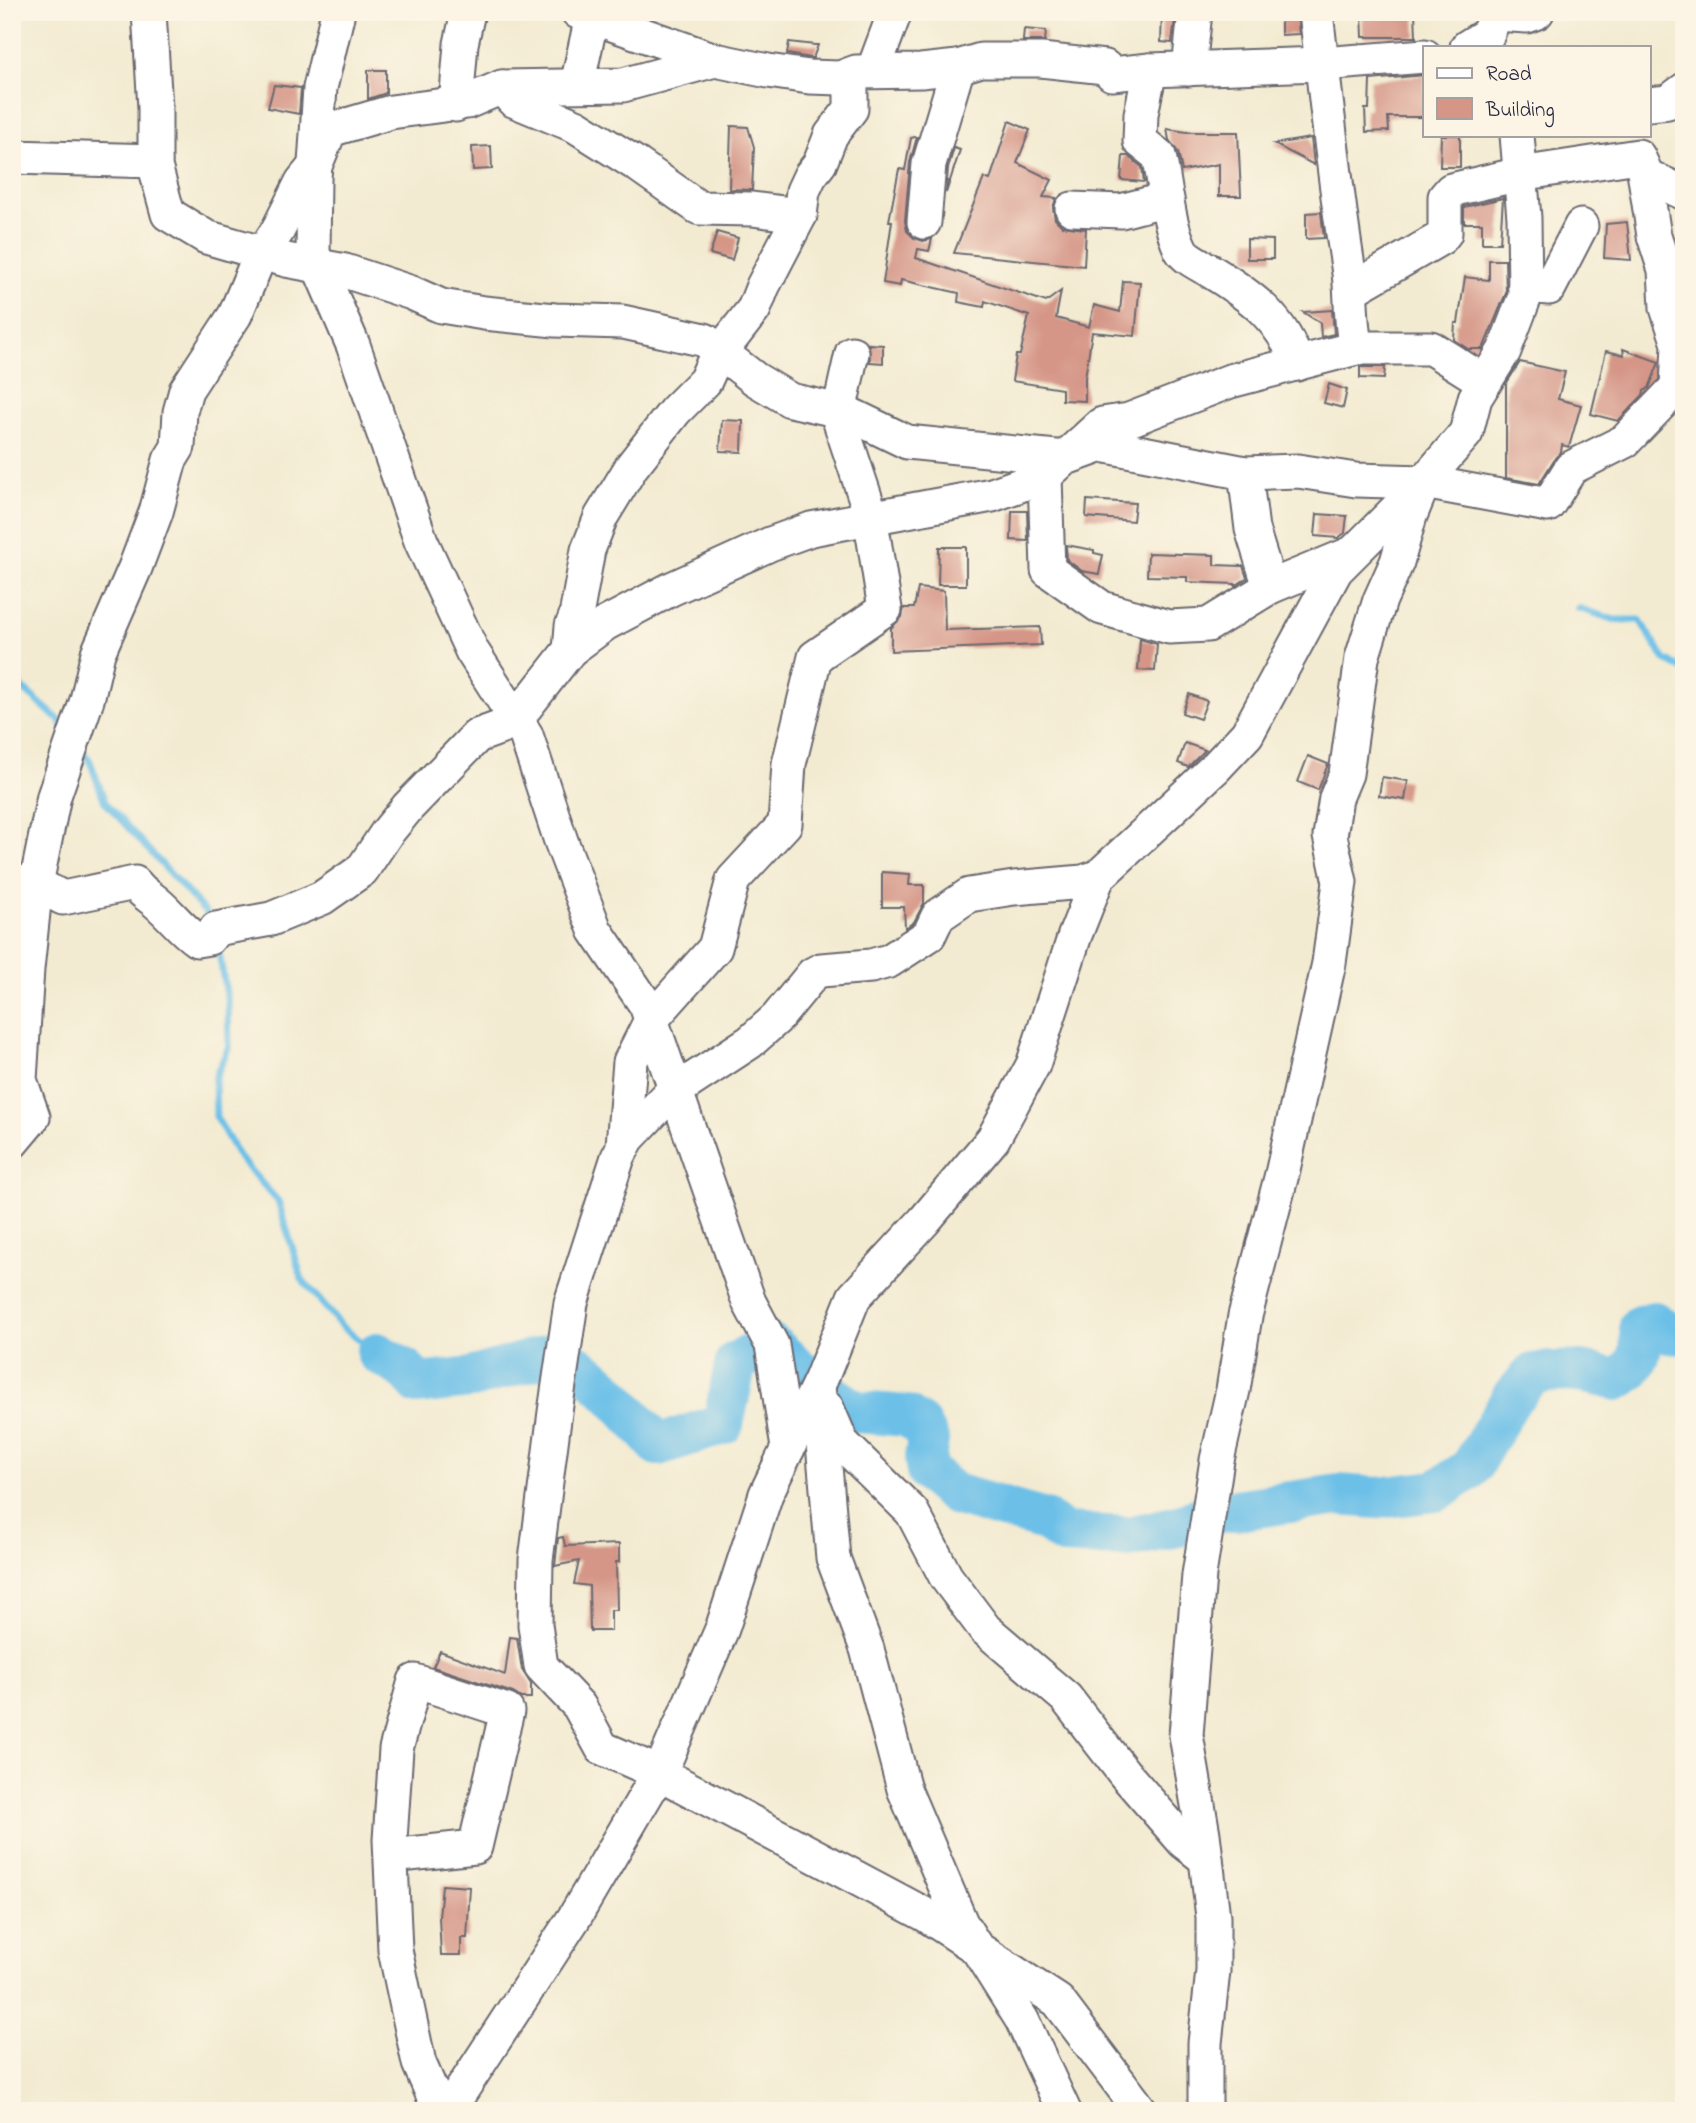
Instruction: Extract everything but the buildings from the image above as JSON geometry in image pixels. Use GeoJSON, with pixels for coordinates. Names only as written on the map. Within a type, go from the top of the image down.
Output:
{"type":"FeatureCollection","features":[{"type":"Feature","properties":{"kind":"street"},"geometry":{"type":"LineString","coordinates":[[149,12],[155,108],[155,161],[168,214],[206,237],[262,253],[345,271],[412,293],[441,306],[543,319],[624,322],[705,340],[755,379],[790,400],[839,411],[907,442],[1056,467]]}},
{"type":"Feature","properties":{"kind":"street"},"geometry":{"type":"LineString","coordinates":[[338,12],[320,88],[313,253],[353,345],[421,541],[471,651],[526,735],[561,841],[595,930],[646,1005],[749,1302],[772,1345],[788,1448]]}},
{"type":"Feature","properties":{"kind":"street"},"geometry":{"type":"LineString","coordinates":[[456,105],[461,44],[468,12]]}},
{"type":"Feature","properties":{"kind":"street"},"geometry":{"type":"LineString","coordinates":[[570,650],[572,626],[588,550],[601,517],[632,466],[675,411],[705,381],[720,352],[754,309],[800,215],[803,191],[810,176],[820,163],[831,135],[850,109],[862,73],[895,12]]}},
{"type":"Feature","properties":{"kind":"street"},"geometry":{"type":"LineString","coordinates":[[1189,69],[1195,12]]}},
{"type":"Feature","properties":{"kind":"street"},"geometry":{"type":"LineString","coordinates":[[1316,12],[1331,158],[1351,290],[1356,348]]}},
{"type":"Feature","properties":{"kind":"street"},"geometry":{"type":"LineString","coordinates":[[1489,34],[1537,12]]}},
{"type":"Feature","properties":{"kind":"street"},"geometry":{"type":"LineString","coordinates":[[577,85],[587,14],[715,60],[809,77],[841,78],[862,73],[921,71],[958,67],[982,60],[1041,60],[1105,67],[1112,74],[1423,56]]}},
{"type":"Feature","properties":{"kind":"street"},"geometry":{"type":"LineString","coordinates":[[12,1142],[33,1117],[20,1080],[27,969],[24,883],[87,700],[98,653],[135,568],[156,512],[170,460],[178,447],[180,412],[186,390],[235,315],[262,253],[278,230],[302,182],[315,166],[330,130],[391,112],[456,105],[502,87],[624,85],[715,60]]}},
{"type":"Feature","properties":{"kind":"street"},"geometry":{"type":"LineString","coordinates":[[924,222],[929,164],[958,67]]}},
{"type":"Feature","properties":{"kind":"street"},"geometry":{"type":"LineString","coordinates":[[1150,70],[1141,114],[1140,141],[1159,156],[1167,199],[1182,253],[1259,306],[1282,330],[1291,345],[1297,364]]}},
{"type":"Feature","properties":{"kind":"street"},"geometry":{"type":"LineString","coordinates":[[502,87],[513,100],[576,126],[699,208],[752,209],[800,215]]}},
{"type":"Feature","properties":{"kind":"street"},"geometry":{"type":"LineString","coordinates":[[623,1145],[675,1091],[750,1042],[777,1018],[817,971],[871,966],[889,961],[929,935],[939,916],[969,895],[1083,882],[1098,877],[1247,734],[1336,570],[1424,482],[1466,433],[1475,398],[1504,351],[1525,296],[1524,218],[1517,136]]}},
{"type":"Feature","properties":{"kind":"street"},"geometry":{"type":"LineString","coordinates":[[1351,290],[1441,238],[1445,233],[1446,197],[1451,190],[1520,174],[1639,154]]}},
{"type":"Feature","properties":{"kind":"street"},"geometry":{"type":"LineString","coordinates":[[1639,154],[1652,178],[1684,193]]}},
{"type":"Feature","properties":{"kind":"street"},"geometry":{"type":"LineString","coordinates":[[24,883],[63,898],[135,883],[185,932],[197,940],[209,938],[216,929],[271,919],[322,898],[362,870],[408,807],[477,736],[513,723],[570,650],[606,624],[659,595],[811,528],[992,495],[1102,445],[1245,473],[1298,471],[1356,480],[1424,482],[1548,505],[1571,468],[1625,441],[1677,387],[1679,344],[1667,308],[1665,270],[1654,236],[1639,154]]}},
{"type":"Feature","properties":{"kind":"street"},"geometry":{"type":"LineString","coordinates":[[12,156],[155,161]]}},
{"type":"Feature","properties":{"kind":"street"},"geometry":{"type":"LineString","coordinates":[[1072,209],[1121,211],[1167,199]]}},
{"type":"Feature","properties":{"kind":"street"},"geometry":{"type":"LineString","coordinates":[[1525,286],[1549,288],[1581,226]]}},
{"type":"Feature","properties":{"kind":"street"},"geometry":{"type":"LineString","coordinates":[[1351,554],[1270,587],[1208,625],[1169,627],[1102,608],[1048,570],[1056,467],[1102,424],[1129,420],[1230,381],[1356,348],[1431,348],[1485,382]]}},
{"type":"Feature","properties":{"kind":"street"},"geometry":{"type":"LineString","coordinates":[[852,353],[838,416],[870,518],[885,609],[815,657],[789,764],[785,824],[733,880],[715,948],[651,1020],[630,1062],[623,1145],[571,1303],[536,1560],[535,1625],[541,1666],[579,1706],[602,1748],[659,1773],[926,1915],[1058,2001],[1141,2111]]}},
{"type":"Feature","properties":{"kind":"street"},"geometry":{"type":"LineString","coordinates":[[1650,414],[1684,417]]}},
{"type":"Feature","properties":{"kind":"street"},"geometry":{"type":"LineString","coordinates":[[1245,473],[1252,529],[1270,587]]}},
{"type":"Feature","properties":{"kind":"street"},"geometry":{"type":"LineString","coordinates":[[1205,2111],[1205,2043],[1213,1971],[1213,1917],[1186,1735],[1199,1575],[1245,1317],[1282,1174],[1329,963],[1340,882],[1330,836],[1336,798],[1346,774],[1362,658],[1380,600],[1397,562],[1409,516],[1424,482]]}},
{"type":"Feature","properties":{"kind":"street"},"geometry":{"type":"LineString","coordinates":[[448,2111],[574,1918],[659,1773],[722,1629],[766,1494],[818,1386],[853,1297],[924,1221],[993,1139],[1033,1065],[1075,935],[1098,877]]}},
{"type":"Feature","properties":{"kind":"street"},"geometry":{"type":"LineString","coordinates":[[818,1386],[842,1443],[912,1512],[946,1577],[985,1629],[1066,1698],[1124,1773],[1184,1842],[1206,1860]]}},
{"type":"Feature","properties":{"kind":"street"},"geometry":{"type":"LineString","coordinates":[[818,1386],[833,1558],[867,1649],[904,1789],[961,1923],[1021,2020],[1064,2111]]}},
{"type":"Feature","properties":{"kind":"street"},"geometry":{"type":"LineString","coordinates":[[391,1856],[475,1847],[508,1712],[415,1681],[396,1749],[391,1856],[395,1950],[419,2063],[440,2111]]}},
{"type":"Feature","properties":{"kind":"waterway"},"geometry":{"type":"LineString","coordinates":[[1578,608],[1615,620],[1640,620],[1665,660],[1684,669]]}},
{"type":"Feature","properties":{"kind":"waterway"},"geometry":{"type":"LineString","coordinates":[[12,679],[67,730]]}},
{"type":"Feature","properties":{"kind":"waterway"},"geometry":{"type":"LineString","coordinates":[[80,748],[90,761],[105,802],[208,915],[211,924]]}},
{"type":"Feature","properties":{"kind":"waterway"},"geometry":{"type":"LineString","coordinates":[[217,942],[228,1003],[229,1046],[215,1078],[216,1117],[240,1159],[278,1201],[302,1279],[342,1327],[377,1353]]}},
{"type":"Feature","properties":{"kind":"waterway"},"geometry":{"type":"LineString","coordinates":[[377,1353],[406,1370],[418,1384],[471,1378],[556,1353],[598,1382],[658,1445],[723,1424],[736,1362],[772,1345],[818,1386],[857,1412],[907,1416],[920,1425],[928,1440],[925,1458],[927,1471],[954,1494],[1045,1520],[1064,1534],[1128,1537],[1183,1525],[1208,1514],[1339,1495],[1378,1498],[1436,1491],[1470,1469],[1511,1399],[1533,1374],[1576,1372],[1617,1380],[1631,1369],[1638,1358],[1641,1344],[1640,1326],[1654,1322],[1669,1333],[1684,1334]]}}]}
